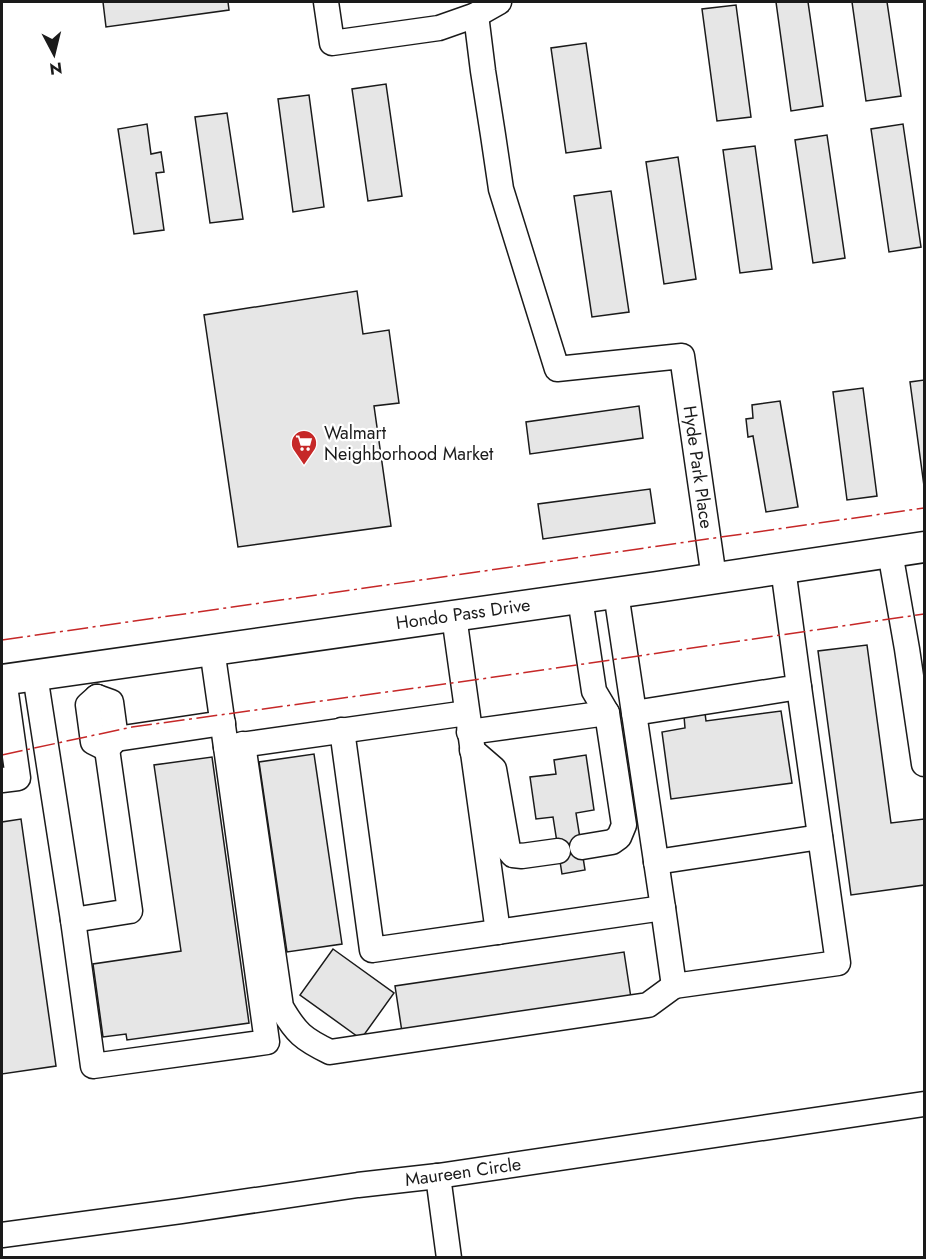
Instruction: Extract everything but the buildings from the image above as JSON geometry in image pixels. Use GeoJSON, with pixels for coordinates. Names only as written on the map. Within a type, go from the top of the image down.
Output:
{"type":"FeatureCollection","features":[{"type":"Feature","properties":{"kind":"main road","name":"Hondo Pass Drive"},"geometry":{"type":"LineString","coordinates":[[3,680],[924,547]]}},
{"type":"Feature","properties":{"kind":"street"},"geometry":{"type":"LineString","coordinates":[[326,2],[332,43],[440,28],[476,15],[499,2]]}},
{"type":"Feature","properties":{"kind":"street","name":"Hyde Park Place"},"geometry":{"type":"LineString","coordinates":[[476,15],[501,189],[557,369],[682,356],[714,578]]}},
{"type":"Feature","properties":{"kind":"street"},"geometry":{"type":"LineString","coordinates":[[890,552],[916,648],[924,764]]}},
{"type":"Feature","properties":{"kind":"street"},"geometry":{"type":"LineString","coordinates":[[212,649],[231,738],[281,1007],[293,1026],[310,1042],[330,1052],[648,1005],[674,986],[838,963],[783,568]]}},
{"type":"Feature","properties":{"kind":"street"},"geometry":{"type":"LineString","coordinates":[[616,592],[674,986]]}},
{"type":"Feature","properties":{"kind":"street"},"geometry":{"type":"LineString","coordinates":[[470,732],[495,770],[508,849],[513,855],[522,856],[612,842],[619,837],[624,825],[608,713],[594,692],[580,598]]}},
{"type":"Feature","properties":{"kind":"street"},"geometry":{"type":"LineString","coordinates":[[454,616],[498,932]]}},
{"type":"Feature","properties":{"kind":"street"},"geometry":{"type":"LineString","coordinates":[[93,666],[97,697],[88,705],[93,742],[111,744],[342,730],[470,732],[608,713]]}},
{"type":"Feature","properties":{"kind":"street"},"geometry":{"type":"LineString","coordinates":[[35,675],[93,1066],[267,1042],[231,738]]}},
{"type":"Feature","properties":{"kind":"street"},"geometry":{"type":"LineString","coordinates":[[2,780],[18,778],[3,680]]}},
{"type":"Feature","properties":{"kind":"street"},"geometry":{"type":"LineString","coordinates":[[634,713],[799,687]]}},
{"type":"Feature","properties":{"kind":"street"},"geometry":{"type":"LineString","coordinates":[[342,730],[372,950],[663,908]]}},
{"type":"Feature","properties":{"kind":"street"},"geometry":{"type":"LineString","coordinates":[[73,920],[130,911],[111,744]]}},
{"type":"Feature","properties":{"kind":"street"},"geometry":{"type":"LineString","coordinates":[[656,862],[820,837]]}},
{"type":"Feature","properties":{"kind":"street","name":"Maureen Circle"},"geometry":{"type":"LineString","coordinates":[[2,1234],[438,1176],[924,1104]]}},
{"type":"Feature","properties":{"kind":"street"},"geometry":{"type":"LineString","coordinates":[[438,1176],[449,1257]]}},
{"type":"Feature","properties":{"kind":"power"},"geometry":{"type":"LineString","coordinates":[[2,640],[924,508]]}},
{"type":"Feature","properties":{"kind":"power"},"geometry":{"type":"LineString","coordinates":[[2,755],[132,727],[924,614]]}},
{"type":"Feature","properties":{"kind":"place","name":"Walmart Neighborhood Market"},"geometry":{"type":"Point","coordinates":[304,466]}}]}
